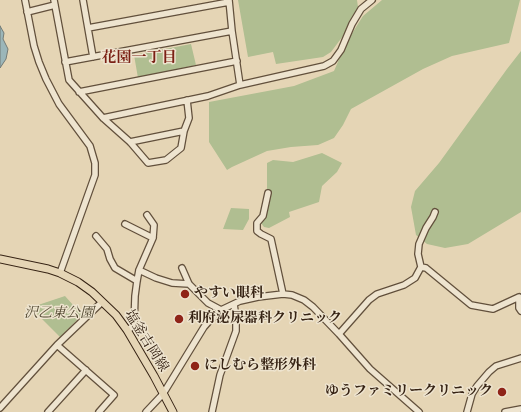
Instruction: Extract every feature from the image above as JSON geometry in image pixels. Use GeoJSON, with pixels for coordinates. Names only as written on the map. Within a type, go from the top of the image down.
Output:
{"type":"FeatureCollection","features":[{"type":"Feature","properties":{"kind":"main road","name":"塩釜吉岡線"},"geometry":{"type":"LineString","coordinates":[[0,259],[60,273],[78,282],[92,292],[116,315],[128,330],[173,412]]}},
{"type":"Feature","properties":{"kind":"street"},"geometry":{"type":"LineString","coordinates":[[25,0],[34,46],[46,79],[59,104],[90,146],[95,163],[95,174],[60,273]]}},
{"type":"Feature","properties":{"kind":"street"},"geometry":{"type":"LineString","coordinates":[[83,0],[93,57]]}},
{"type":"Feature","properties":{"kind":"street"},"geometry":{"type":"LineString","coordinates":[[103,118],[208,96],[240,85],[324,66],[341,50],[352,24],[361,9],[372,0]]}},
{"type":"Feature","properties":{"kind":"street"},"geometry":{"type":"LineString","coordinates":[[88,28],[229,1],[240,85]]}},
{"type":"Feature","properties":{"kind":"street"},"geometry":{"type":"LineString","coordinates":[[27,12],[54,3],[69,80],[103,118],[130,142],[148,163],[166,160],[181,148],[184,131],[189,118],[187,100]]}},
{"type":"Feature","properties":{"kind":"street"},"geometry":{"type":"LineString","coordinates":[[65,62],[232,31]]}},
{"type":"Feature","properties":{"kind":"street"},"geometry":{"type":"LineString","coordinates":[[79,92],[237,61]]}},
{"type":"Feature","properties":{"kind":"street"},"geometry":{"type":"LineString","coordinates":[[130,142],[184,131]]}},
{"type":"Feature","properties":{"kind":"street"},"geometry":{"type":"LineString","coordinates":[[268,193],[263,216],[257,223],[257,231],[271,239],[283,294]]}},
{"type":"Feature","properties":{"kind":"street"},"geometry":{"type":"LineString","coordinates":[[339,334],[369,300],[377,294],[404,285],[415,278],[421,268],[418,254],[419,244],[435,212]]}},
{"type":"Feature","properties":{"kind":"street"},"geometry":{"type":"LineString","coordinates":[[128,330],[134,326],[135,296],[139,270],[153,238],[154,225],[147,215]]}},
{"type":"Feature","properties":{"kind":"street"},"geometry":{"type":"LineString","coordinates":[[125,224],[153,238]]}},
{"type":"Feature","properties":{"kind":"street"},"geometry":{"type":"LineString","coordinates":[[96,236],[107,249],[115,268],[137,282]]}},
{"type":"Feature","properties":{"kind":"street"},"geometry":{"type":"LineString","coordinates":[[182,268],[189,284],[208,303],[221,310]]}},
{"type":"Feature","properties":{"kind":"street"},"geometry":{"type":"LineString","coordinates":[[421,268],[426,268],[471,305],[493,309],[519,298],[519,308],[521,311]]}},
{"type":"Feature","properties":{"kind":"street"},"geometry":{"type":"LineString","coordinates":[[139,270],[172,284],[189,284]]}},
{"type":"Feature","properties":{"kind":"street"},"geometry":{"type":"LineString","coordinates":[[146,412],[163,394],[204,327],[221,310],[234,304],[258,297],[283,294],[292,295],[304,300],[314,307],[370,369],[418,412]]}},
{"type":"Feature","properties":{"kind":"street"},"geometry":{"type":"LineString","coordinates":[[0,408],[57,345],[102,302]]}},
{"type":"Feature","properties":{"kind":"street"},"geometry":{"type":"LineString","coordinates":[[212,412],[220,375],[236,331],[234,304]]}},
{"type":"Feature","properties":{"kind":"street"},"geometry":{"type":"LineString","coordinates":[[57,345],[114,395],[99,412]]}},
{"type":"Feature","properties":{"kind":"street"},"geometry":{"type":"LineString","coordinates":[[466,412],[472,394],[489,372],[496,366],[521,358]]}},
{"type":"Feature","properties":{"kind":"street"},"geometry":{"type":"LineString","coordinates":[[48,412],[86,370]]}},
{"type":"Feature","properties":{"kind":"street"},"geometry":{"type":"LineString","coordinates":[[505,412],[521,409]]}},
{"type":"Feature","properties":{"kind":"green space"},"geometry":{"type":"Polygon","coordinates":[[[238,0],[357,0],[358,7],[343,36],[331,52],[323,57],[276,64],[273,52],[248,57],[238,0]]]}},
{"type":"Feature","properties":{"kind":"green space"},"geometry":{"type":"Polygon","coordinates":[[[382,0],[520,0],[509,43],[452,56],[423,69],[351,109],[334,138],[318,145],[267,151],[227,170],[209,142],[209,102],[294,86],[334,71],[346,43],[363,16],[382,0]]]}},
{"type":"Feature","properties":{"kind":"green space"},"geometry":{"type":"Polygon","coordinates":[[[191,44],[196,65],[138,78],[134,55],[191,44]]]}},
{"type":"Feature","properties":{"kind":"green space"},"geometry":{"type":"Polygon","coordinates":[[[521,51],[521,212],[468,244],[445,248],[427,244],[416,235],[411,207],[415,191],[439,163],[521,51]]]}},
{"type":"Feature","properties":{"kind":"green space"},"geometry":{"type":"Polygon","coordinates":[[[322,153],[342,163],[337,172],[322,186],[319,202],[289,212],[290,217],[269,228],[264,227],[261,223],[270,191],[267,190],[267,163],[273,160],[293,162],[322,153]]]}},
{"type":"Feature","properties":{"kind":"green space"},"geometry":{"type":"Polygon","coordinates":[[[231,208],[249,209],[249,219],[243,230],[223,229],[231,208]]]}},
{"type":"Feature","properties":{"kind":"green space","name":"沢乙東公園"},"geometry":{"type":"Polygon","coordinates":[[[65,296],[82,315],[60,337],[37,314],[35,306],[65,296]]]}},
{"type":"Feature","properties":{"kind":"water"},"geometry":{"type":"Polygon","coordinates":[[[0,26],[4,33],[3,39],[8,49],[6,59],[0,68],[0,26]]]}},
{"type":"Feature","properties":{"kind":"place","name":"やすい眼科"},"geometry":{"type":"Point","coordinates":[185,294]}},
{"type":"Feature","properties":{"kind":"place","name":"利府泌尿器科クリニック"},"geometry":{"type":"Point","coordinates":[179,319]}},
{"type":"Feature","properties":{"kind":"place","name":"にしむら整形外科"},"geometry":{"type":"Point","coordinates":[195,366]}},
{"type":"Feature","properties":{"kind":"place","name":"ゆうファミリークリニック"},"geometry":{"type":"Point","coordinates":[502,392]}},
{"type":"Feature","properties":{"kind":"district","name":"花園一丁目"},"geometry":{"type":"Point","coordinates":[139,58]}}]}
